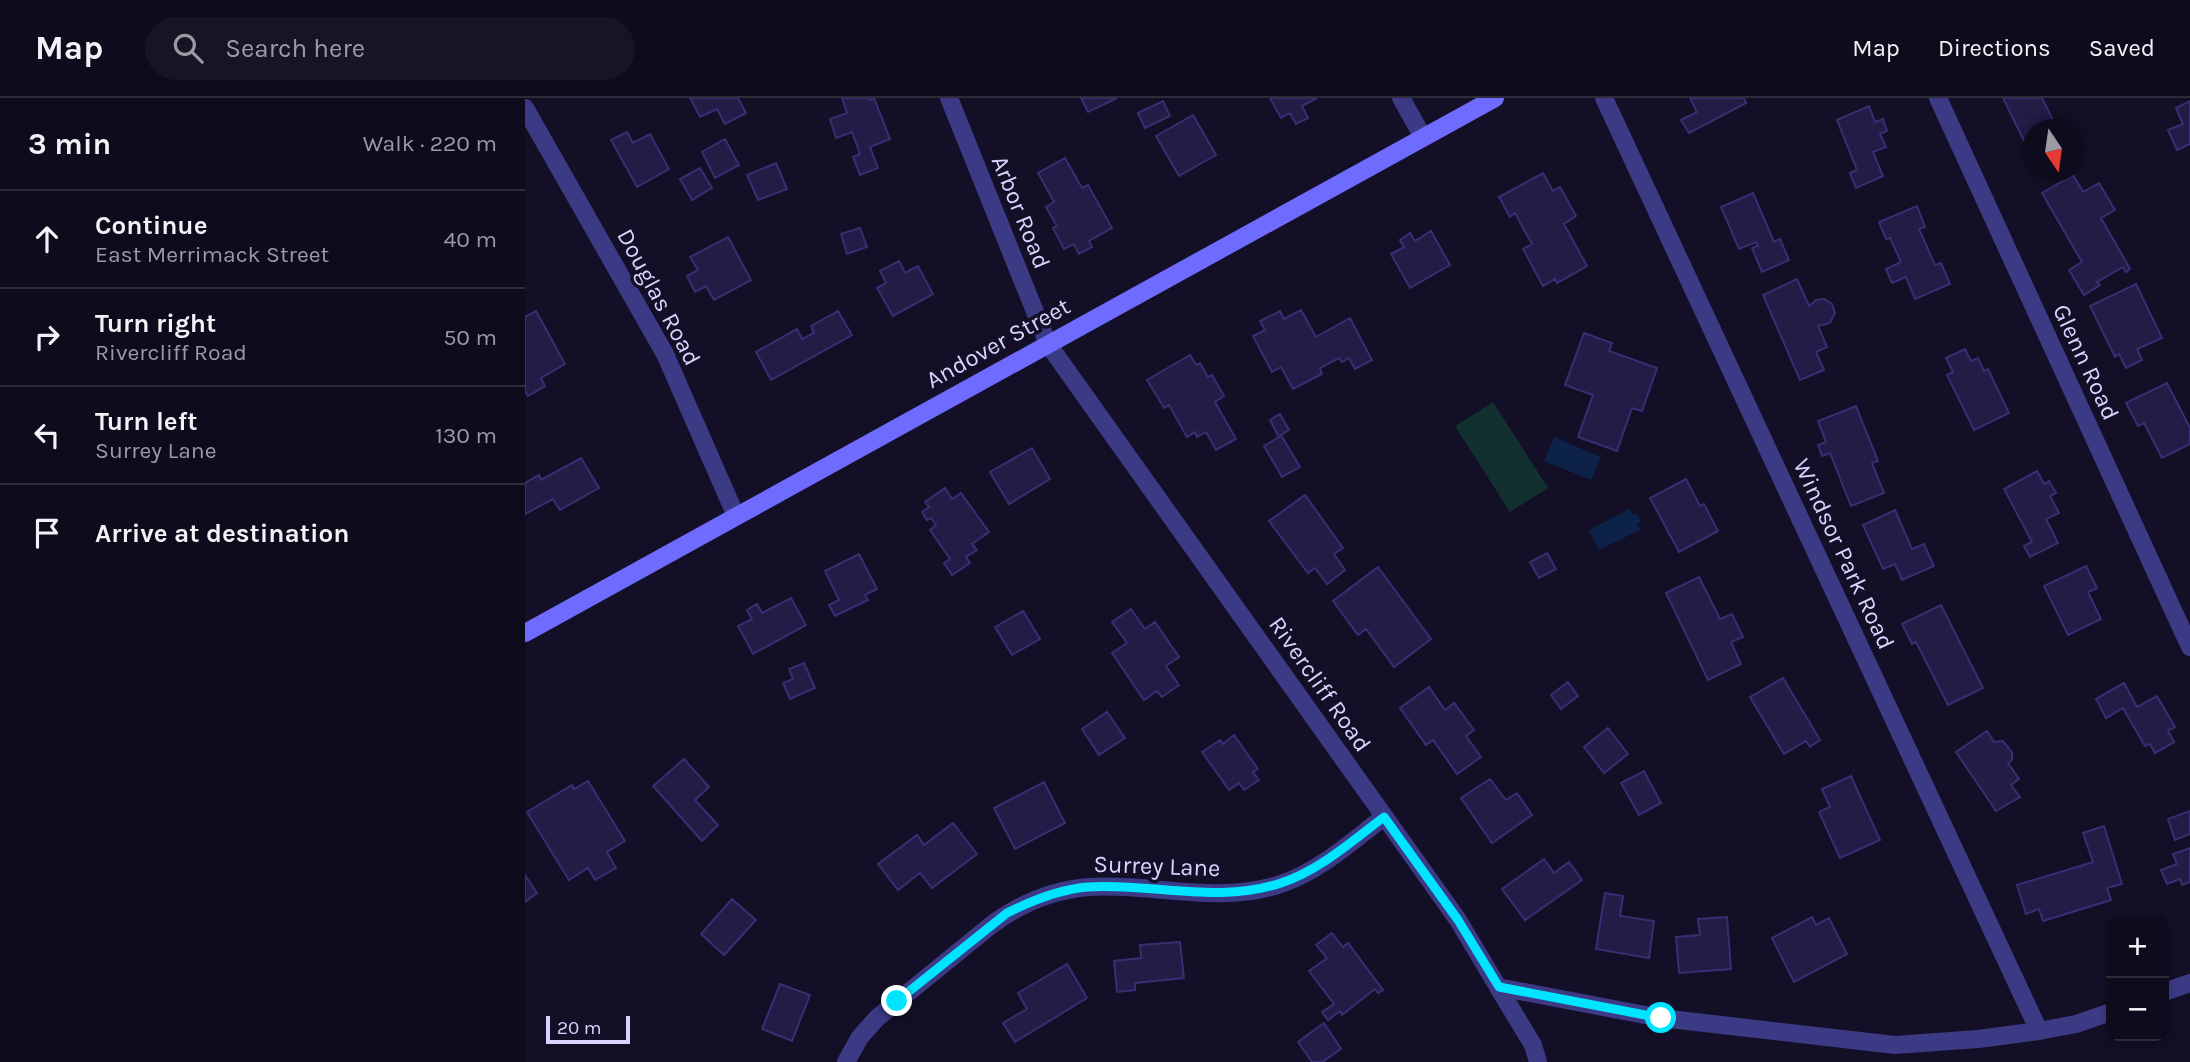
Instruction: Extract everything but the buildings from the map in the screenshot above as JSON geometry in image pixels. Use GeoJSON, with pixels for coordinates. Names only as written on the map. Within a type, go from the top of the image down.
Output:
{"type":"FeatureCollection","features":[{"type":"Feature","properties":{"kind":"main road","name":"Andover Street"},"geometry":{"type":"LineString","coordinates":[[525,633],[1495,98]]}},
{"type":"Feature","properties":{"kind":"street","name":"Arbor Road"},"geometry":{"type":"LineString","coordinates":[[949,98],[1048,344]]}},
{"type":"Feature","properties":{"kind":"street"},"geometry":{"type":"LineString","coordinates":[[1401,98],[1423,137]]}},
{"type":"Feature","properties":{"kind":"street","name":"Windsor Park Road"},"geometry":{"type":"LineString","coordinates":[[1604,98],[2039,1031]]}},
{"type":"Feature","properties":{"kind":"street","name":"Glenn Road"},"geometry":{"type":"LineString","coordinates":[[1938,98],[2190,647]]}},
{"type":"Feature","properties":{"kind":"street","name":"Douglas Road"},"geometry":{"type":"LineString","coordinates":[[525,108],[665,354],[736,516]]}},
{"type":"Feature","properties":{"kind":"street","name":"Rivercliff Road"},"geometry":{"type":"LineString","coordinates":[[1048,344],[1458,920],[1533,1045],[1538,1062]]}},
{"type":"Feature","properties":{"kind":"street","name":"Surrey Lane"},"geometry":{"type":"LineString","coordinates":[[846,1062],[860,1038],[877,1018],[990,926],[1025,904],[1086,887],[1216,893],[1255,890],[1280,884],[1322,863],[1384,817]]}},
{"type":"Feature","properties":{"kind":"street"},"geometry":{"type":"LineString","coordinates":[[2169,990],[2190,983]]}},
{"type":"Feature","properties":{"kind":"street"},"geometry":{"type":"LineString","coordinates":[[1499,987],[1661,1018],[1895,1045],[2039,1031],[2076,1024],[2106,1014]]}},
{"type":"Feature","properties":{"kind":"green space"},"geometry":{"type":"Polygon","coordinates":[[[1493,402],[1548,488],[1510,512],[1455,426],[1493,402]]]}},
{"type":"Feature","properties":{"kind":"water"},"geometry":{"type":"Polygon","coordinates":[[[1554,437],[1601,457],[1591,480],[1544,461],[1554,437]]]}},
{"type":"Feature","properties":{"kind":"water"},"geometry":{"type":"Polygon","coordinates":[[[1630,509],[1633,515],[1637,513],[1641,522],[1637,524],[1640,530],[1599,550],[1589,530],[1630,509]]]}},
{"type":"Feature","properties":{"kind":"route"},"geometry":{"type":"LineString","coordinates":[[897,1001],[1007,913],[1025,904],[1086,887],[1203,893],[1255,890],[1280,884],[1322,863],[1384,817],[1458,920],[1499,987],[1661,1018]]}}]}
